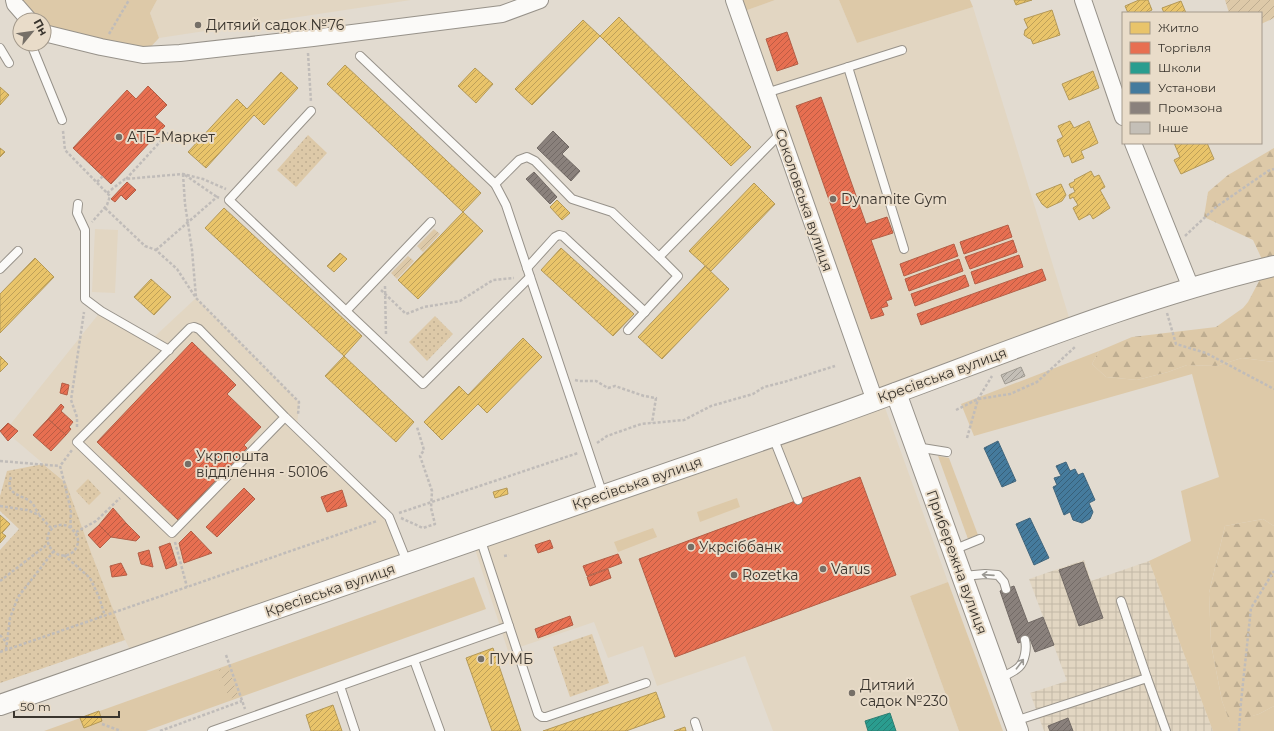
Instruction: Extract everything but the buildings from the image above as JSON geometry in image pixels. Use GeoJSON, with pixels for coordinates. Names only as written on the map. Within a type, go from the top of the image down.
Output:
{"type":"FeatureCollection","features":[{"type":"Feature","properties":{"kind":"street"},"geometry":{"type":"LineString","coordinates":[[52,34],[101,47],[143,55],[308,38],[502,14],[540,0]]}},
{"type":"Feature","properties":{"kind":"street","name":"Соколовська вулиця"},"geometry":{"type":"LineString","coordinates":[[734,0],[875,401]]}},
{"type":"Feature","properties":{"kind":"street"},"geometry":{"type":"LineString","coordinates":[[1083,0],[1122,113]]}},
{"type":"Feature","properties":{"kind":"street"},"geometry":{"type":"LineString","coordinates":[[15,2],[22,12]]}},
{"type":"Feature","properties":{"kind":"street"},"geometry":{"type":"LineString","coordinates":[[1132,144],[1191,288]]}},
{"type":"Feature","properties":{"kind":"street","name":"Кресівська вулиця"},"geometry":{"type":"LineString","coordinates":[[0,705],[875,401],[1072,327],[1191,288],[1274,266]]}},
{"type":"Feature","properties":{"kind":"street","name":"Прибережна вулиця"},"geometry":{"type":"LineString","coordinates":[[896,393],[1016,726]]}},
{"type":"Feature","properties":{"kind":"lane"},"geometry":{"type":"LineString","coordinates":[[15,2],[19,12]]}},
{"type":"Feature","properties":{"kind":"lane"},"geometry":{"type":"LineString","coordinates":[[0,48],[9,64]]}},
{"type":"Feature","properties":{"kind":"lane"},"geometry":{"type":"LineString","coordinates":[[766,93],[902,50]]}},
{"type":"Feature","properties":{"kind":"lane"},"geometry":{"type":"LineString","coordinates":[[34,52],[62,120]]}},
{"type":"Feature","properties":{"kind":"lane"},"geometry":{"type":"LineString","coordinates":[[360,56],[495,184],[506,205],[603,495]]}},
{"type":"Feature","properties":{"kind":"lane"},"geometry":{"type":"LineString","coordinates":[[848,67],[904,249]]}},
{"type":"Feature","properties":{"kind":"lane"},"geometry":{"type":"LineString","coordinates":[[312,110],[229,200],[423,384],[530,277]]}},
{"type":"Feature","properties":{"kind":"lane"},"geometry":{"type":"LineString","coordinates":[[659,257],[781,133]]}},
{"type":"Feature","properties":{"kind":"lane"},"geometry":{"type":"LineString","coordinates":[[495,184],[519,160],[527,157],[535,161],[572,199],[612,212],[678,276],[628,330]]}},
{"type":"Feature","properties":{"kind":"lane"},"geometry":{"type":"LineString","coordinates":[[78,204],[77,213],[85,230],[85,299],[101,311],[168,350]]}},
{"type":"Feature","properties":{"kind":"lane"},"geometry":{"type":"LineString","coordinates":[[346,312],[431,222]]}},
{"type":"Feature","properties":{"kind":"lane"},"geometry":{"type":"LineString","coordinates":[[527,268],[555,237],[559,235],[562,236],[645,312]]}},
{"type":"Feature","properties":{"kind":"lane"},"geometry":{"type":"LineString","coordinates":[[0,269],[18,251]]}},
{"type":"Feature","properties":{"kind":"lane"},"geometry":{"type":"LineString","coordinates":[[285,417],[172,533],[77,442],[190,328],[194,327],[199,329],[285,417],[389,516],[408,563]]}},
{"type":"Feature","properties":{"kind":"lane"},"geometry":{"type":"LineString","coordinates":[[773,436],[798,500]]}},
{"type":"Feature","properties":{"kind":"lane"},"geometry":{"type":"LineString","coordinates":[[916,447],[947,452]]}},
{"type":"Feature","properties":{"kind":"lane"},"geometry":{"type":"LineString","coordinates":[[480,538],[538,714],[546,717],[646,683]]}},
{"type":"Feature","properties":{"kind":"lane"},"geometry":{"type":"LineString","coordinates":[[953,550],[980,539]]}},
{"type":"Feature","properties":{"kind":"lane"},"geometry":{"type":"LineString","coordinates":[[963,576],[985,574],[998,575],[1004,582],[1006,589]]}},
{"type":"Feature","properties":{"kind":"lane"},"geometry":{"type":"LineString","coordinates":[[1121,601],[1166,731]]}},
{"type":"Feature","properties":{"kind":"lane"},"geometry":{"type":"LineString","coordinates":[[212,731],[509,626]]}},
{"type":"Feature","properties":{"kind":"lane"},"geometry":{"type":"LineString","coordinates":[[1000,679],[1019,667],[1024,658],[1027,646],[1025,640]]}},
{"type":"Feature","properties":{"kind":"lane"},"geometry":{"type":"LineString","coordinates":[[414,660],[440,731]]}},
{"type":"Feature","properties":{"kind":"lane"},"geometry":{"type":"LineString","coordinates":[[1016,726],[1147,678]]}},
{"type":"Feature","properties":{"kind":"lane"},"geometry":{"type":"LineString","coordinates":[[340,686],[355,731]]}},
{"type":"Feature","properties":{"kind":"lane"},"geometry":{"type":"LineString","coordinates":[[694,722],[698,731]]}},
{"type":"Feature","properties":{"kind":"path"},"geometry":{"type":"LineString","coordinates":[[101,47],[129,0]]}},
{"type":"Feature","properties":{"kind":"path"},"geometry":{"type":"LineString","coordinates":[[308,38],[312,110]]}},
{"type":"Feature","properties":{"kind":"path"},"geometry":{"type":"LineString","coordinates":[[62,120],[65,150],[110,196],[105,208],[85,230]]}},
{"type":"Feature","properties":{"kind":"path"},"geometry":{"type":"LineString","coordinates":[[107,193],[125,179],[170,132]]}},
{"type":"Feature","properties":{"kind":"path"},"geometry":{"type":"LineString","coordinates":[[1185,237],[1216,207],[1274,168]]}},
{"type":"Feature","properties":{"kind":"path"},"geometry":{"type":"LineString","coordinates":[[125,179],[183,174],[203,179],[235,194]]}},
{"type":"Feature","properties":{"kind":"path"},"geometry":{"type":"LineString","coordinates":[[183,174],[217,197],[229,200]]}},
{"type":"Feature","properties":{"kind":"path"},"geometry":{"type":"LineString","coordinates":[[183,174],[196,298]]}},
{"type":"Feature","properties":{"kind":"path"},"geometry":{"type":"LineString","coordinates":[[97,182],[103,176]]}},
{"type":"Feature","properties":{"kind":"path"},"geometry":{"type":"LineString","coordinates":[[156,250],[217,197]]}},
{"type":"Feature","properties":{"kind":"path"},"geometry":{"type":"LineString","coordinates":[[105,208],[145,246],[156,250],[177,269],[196,298],[299,402]]}},
{"type":"Feature","properties":{"kind":"path"},"geometry":{"type":"LineString","coordinates":[[386,270],[386,348]]}},
{"type":"Feature","properties":{"kind":"path"},"geometry":{"type":"LineString","coordinates":[[374,282],[406,314],[424,307],[460,301],[493,280],[530,277]]}},
{"type":"Feature","properties":{"kind":"path"},"geometry":{"type":"LineString","coordinates":[[1162,297],[1176,344],[1206,353],[1274,389]]}},
{"type":"Feature","properties":{"kind":"path"},"geometry":{"type":"LineString","coordinates":[[71,528],[71,513],[60,466],[77,442],[78,417],[71,400],[85,299]]}},
{"type":"Feature","properties":{"kind":"path"},"geometry":{"type":"LineString","coordinates":[[956,410],[978,400],[1010,394],[1037,382],[1076,346]]}},
{"type":"Feature","properties":{"kind":"path"},"geometry":{"type":"LineString","coordinates":[[417,427],[424,450],[420,456],[432,491],[431,502],[431,508],[436,524],[423,528],[394,515],[431,502],[588,450],[607,436],[641,424],[684,420],[711,406],[753,394],[764,387],[835,366]]}},
{"type":"Feature","properties":{"kind":"path"},"geometry":{"type":"LineString","coordinates":[[563,376],[580,381],[596,381],[608,388],[616,386],[644,396],[656,398],[652,423]]}},
{"type":"Feature","properties":{"kind":"path"},"geometry":{"type":"LineString","coordinates":[[967,438],[978,400],[992,376]]}},
{"type":"Feature","properties":{"kind":"path"},"geometry":{"type":"LineString","coordinates":[[0,461],[60,466]]}},
{"type":"Feature","properties":{"kind":"path"},"geometry":{"type":"LineString","coordinates":[[11,477],[9,483],[11,490],[19,497],[31,502],[39,515],[52,530]]}},
{"type":"Feature","properties":{"kind":"path"},"geometry":{"type":"LineString","coordinates":[[76,532],[96,521],[128,491]]}},
{"type":"Feature","properties":{"kind":"path"},"geometry":{"type":"LineString","coordinates":[[0,506],[27,510],[39,515]]}},
{"type":"Feature","properties":{"kind":"path"},"geometry":{"type":"LineString","coordinates":[[0,652],[389,516]]}},
{"type":"Feature","properties":{"kind":"path"},"geometry":{"type":"LineString","coordinates":[[63,525],[76,532],[78,538],[76,547],[70,554],[58,555],[53,552],[48,544],[47,538],[52,530],[56,526],[63,525]]}},
{"type":"Feature","properties":{"kind":"path"},"geometry":{"type":"LineString","coordinates":[[172,533],[187,587]]}},
{"type":"Feature","properties":{"kind":"path"},"geometry":{"type":"LineString","coordinates":[[0,581],[48,544]]}},
{"type":"Feature","properties":{"kind":"path"},"geometry":{"type":"LineString","coordinates":[[6,650],[10,618],[18,597],[53,552]]}},
{"type":"Feature","properties":{"kind":"path"},"geometry":{"type":"LineString","coordinates":[[64,555],[90,578],[99,597],[105,616]]}},
{"type":"Feature","properties":{"kind":"path"},"geometry":{"type":"LineString","coordinates":[[504,556],[509,555]]}},
{"type":"Feature","properties":{"kind":"path"},"geometry":{"type":"LineString","coordinates":[[1239,731],[1251,608],[1274,571]]}},
{"type":"Feature","properties":{"kind":"path"},"geometry":{"type":"LineString","coordinates":[[0,635],[7,642]]}},
{"type":"Feature","properties":{"kind":"path"},"geometry":{"type":"LineString","coordinates":[[226,655],[248,718]]}},
{"type":"Feature","properties":{"kind":"path"},"geometry":{"type":"LineString","coordinates":[[160,731],[242,700]]}},
{"type":"Feature","properties":{"kind":"path"},"geometry":{"type":"LineString","coordinates":[[102,724],[121,731]]}},
{"type":"Feature","properties":{"kind":"shaded area","name":"Дитяий садок №76"},"geometry":{"type":"Polygon","coordinates":[[[157,0],[411,0],[159,38],[150,13],[157,0]]]}},
{"type":"Feature","properties":{"kind":"shaded area"},"geometry":{"type":"Polygon","coordinates":[[[775,0],[839,0],[857,43],[973,7],[1072,327],[875,401],[739,13],[775,0]]]}},
{"type":"Feature","properties":{"kind":"shaded area"},"geometry":{"type":"Polygon","coordinates":[[[95,229],[118,230],[115,293],[92,292],[95,229]]]}},
{"type":"Feature","properties":{"kind":"shaded area"},"geometry":{"type":"Polygon","coordinates":[[[196,298],[299,402],[297,428],[389,517],[408,563],[134,658],[125,640],[66,483],[5,431],[101,311],[151,340],[196,298]]]}},
{"type":"Feature","properties":{"kind":"shaded area"},"geometry":{"type":"Polygon","coordinates":[[[884,405],[948,582],[910,596],[959,731],[773,731],[745,656],[657,686],[643,646],[608,658],[594,622],[508,651],[474,546],[884,405]]]}},
{"type":"Feature","properties":{"kind":"shaded area"},"geometry":{"type":"Polygon","coordinates":[[[1084,560],[1091,581],[1149,561],[1213,731],[1044,731],[1030,693],[1067,681],[1029,579],[1084,560]]]}},
{"type":"Feature","properties":{"kind":"green space"},"geometry":{"type":"Polygon","coordinates":[[[14,0],[157,0],[150,13],[159,38],[143,55],[52,35],[52,12],[23,12],[14,0]]]}},
{"type":"Feature","properties":{"kind":"green space"},"geometry":{"type":"Polygon","coordinates":[[[734,0],[775,0],[739,13],[734,0]]]}},
{"type":"Feature","properties":{"kind":"green space"},"geometry":{"type":"Polygon","coordinates":[[[839,0],[970,0],[973,7],[857,43],[839,0]]]}},
{"type":"Feature","properties":{"kind":"green space"},"geometry":{"type":"Polygon","coordinates":[[[1225,0],[1274,0],[1274,18],[1262,24],[1262,12],[1229,12],[1225,0]]]}},
{"type":"Feature","properties":{"kind":"green space"},"geometry":{"type":"Polygon","coordinates":[[[308,135],[327,153],[296,187],[277,170],[308,135]]]}},
{"type":"Feature","properties":{"kind":"green space"},"geometry":{"type":"Polygon","coordinates":[[[1274,148],[1274,362],[1242,358],[1216,366],[1187,365],[1168,372],[1137,380],[1106,377],[1092,364],[1099,351],[1132,337],[1216,327],[1243,308],[1248,302],[1266,268],[1253,240],[1204,217],[1208,192],[1228,175],[1274,148]]]}},
{"type":"Feature","properties":{"kind":"green space"},"geometry":{"type":"Polygon","coordinates":[[[434,229],[440,234],[423,252],[417,246],[434,229]]]}},
{"type":"Feature","properties":{"kind":"green space"},"geometry":{"type":"Polygon","coordinates":[[[408,256],[414,261],[397,279],[391,273],[408,256]]]}},
{"type":"Feature","properties":{"kind":"green space"},"geometry":{"type":"Polygon","coordinates":[[[435,316],[453,334],[427,361],[409,342],[435,316]]]}},
{"type":"Feature","properties":{"kind":"green space"},"geometry":{"type":"Polygon","coordinates":[[[1099,351],[1092,364],[1106,377],[1137,380],[1168,372],[1187,365],[1216,366],[1242,358],[1274,362],[1274,526],[1263,519],[1225,526],[1209,593],[1211,644],[1222,701],[1230,722],[1259,714],[1274,706],[1274,731],[1213,731],[1149,561],[1191,541],[1181,491],[1219,477],[1192,374],[974,436],[961,404],[1099,351]]]}},
{"type":"Feature","properties":{"kind":"green space"},"geometry":{"type":"Polygon","coordinates":[[[938,456],[949,458],[978,535],[968,539],[938,456]]]}},
{"type":"Feature","properties":{"kind":"green space"},"geometry":{"type":"Polygon","coordinates":[[[43,464],[66,483],[125,640],[0,683],[0,550],[19,529],[0,511],[0,496],[7,471],[43,464]]]}},
{"type":"Feature","properties":{"kind":"green space"},"geometry":{"type":"Polygon","coordinates":[[[88,479],[101,493],[89,505],[76,491],[88,479]]]}},
{"type":"Feature","properties":{"kind":"green space"},"geometry":{"type":"Polygon","coordinates":[[[737,498],[740,507],[700,522],[697,512],[737,498]]]}},
{"type":"Feature","properties":{"kind":"green space"},"geometry":{"type":"Polygon","coordinates":[[[1263,519],[1274,526],[1274,706],[1259,714],[1230,723],[1222,701],[1211,644],[1209,593],[1225,526],[1263,519]]]}},
{"type":"Feature","properties":{"kind":"green space"},"geometry":{"type":"Polygon","coordinates":[[[653,528],[657,537],[618,552],[614,542],[653,528]]]}},
{"type":"Feature","properties":{"kind":"green space"},"geometry":{"type":"Polygon","coordinates":[[[474,577],[486,609],[146,731],[44,731],[474,577]]]}},
{"type":"Feature","properties":{"kind":"green space"},"geometry":{"type":"Polygon","coordinates":[[[948,582],[1003,731],[959,731],[910,596],[948,582]]]}},
{"type":"Feature","properties":{"kind":"green space"},"geometry":{"type":"Polygon","coordinates":[[[592,634],[609,683],[570,697],[553,647],[592,634]]]}},
{"type":"Feature","properties":{"kind":"green space"},"geometry":{"type":"Polygon","coordinates":[[[228,667],[238,696],[229,699],[219,670],[228,667]]]}},
{"type":"Feature","properties":{"kind":"place","name":"Дитяий садок №76"},"geometry":{"type":"Point","coordinates":[198,25]}},
{"type":"Feature","properties":{"kind":"place","name":"АТБ-Маркет"},"geometry":{"type":"Point","coordinates":[119,137]}},
{"type":"Feature","properties":{"kind":"place","name":"Dynamite Gym"},"geometry":{"type":"Point","coordinates":[833,199]}},
{"type":"Feature","properties":{"kind":"place","name":"Укрпошта відділення - 50106"},"geometry":{"type":"Point","coordinates":[188,464]}},
{"type":"Feature","properties":{"kind":"place","name":"Укрсіббанк"},"geometry":{"type":"Point","coordinates":[691,547]}},
{"type":"Feature","properties":{"kind":"place","name":"Varus"},"geometry":{"type":"Point","coordinates":[823,569]}},
{"type":"Feature","properties":{"kind":"place","name":"Rozetka"},"geometry":{"type":"Point","coordinates":[734,575]}},
{"type":"Feature","properties":{"kind":"place","name":"ПУМБ"},"geometry":{"type":"Point","coordinates":[481,659]}},
{"type":"Feature","properties":{"kind":"place","name":"Дитяий садок №230"},"geometry":{"type":"Point","coordinates":[852,693]}}]}
